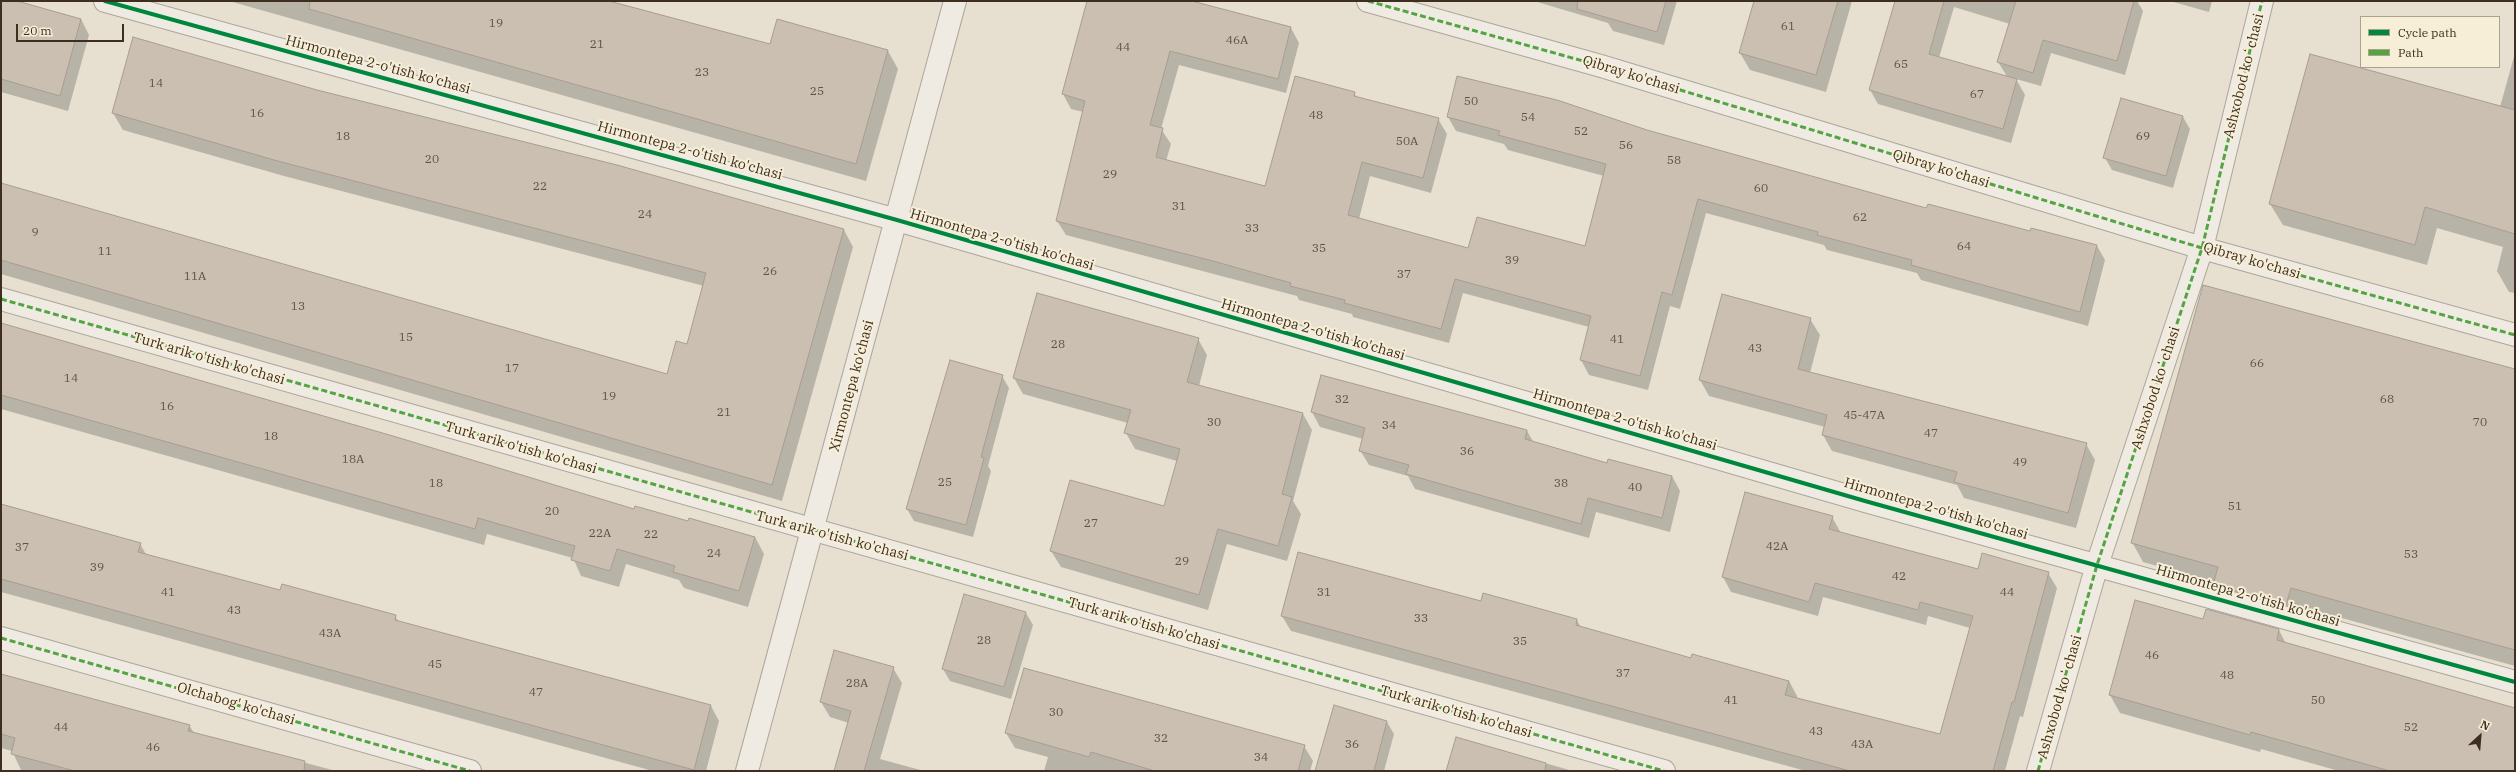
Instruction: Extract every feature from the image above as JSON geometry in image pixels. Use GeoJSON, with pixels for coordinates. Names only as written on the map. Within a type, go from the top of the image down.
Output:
{"type":"FeatureCollection","features":[{"type":"Feature","properties":{"kind":"street","name":"Hirmontepa 2-o'tish ko'chasi"},"geometry":{"type":"LineString","coordinates":[[105,1],[898,220],[1819,487],[2515,682]]}},
{"type":"Feature","properties":{"kind":"street","name":"Xirmontepa ko'chasi"},"geometry":{"type":"LineString","coordinates":[[747,771],[898,220],[955,1]]}},
{"type":"Feature","properties":{"kind":"street","name":"Qibray ko'chasi"},"geometry":{"type":"LineString","coordinates":[[1368,1],[1601,66],[2202,248],[2515,334]]}},
{"type":"Feature","properties":{"kind":"street","name":"Ashxobod koʻchasi"},"geometry":{"type":"LineString","coordinates":[[2038,771],[2097,565],[2202,248],[2262,1]]}},
{"type":"Feature","properties":{"kind":"street","name":"Turk arik o'tish ko'chasi"},"geometry":{"type":"LineString","coordinates":[[1,299],[813,531],[1664,771]]}},
{"type":"Feature","properties":{"kind":"street","name":"Olchabog' ko'chasi"},"geometry":{"type":"LineString","coordinates":[[1,638],[470,771]]}},
{"type":"Feature","properties":{"kind":"building"},"geometry":{"type":"Polygon","coordinates":[[[1,1],[17,1],[81,19],[60,96],[1,79],[1,1]]]}},
{"type":"Feature","properties":{"kind":"building"},"geometry":{"type":"Polygon","coordinates":[[[310,1],[609,1],[770,44],[777,19],[888,50],[856,164],[309,9],[310,1]]]}},
{"type":"Feature","properties":{"kind":"building"},"geometry":{"type":"Polygon","coordinates":[[[1087,1],[1192,1],[1291,27],[1278,79],[1170,51],[1150,125],[1163,128],[1156,157],[1265,186],[1295,76],[1355,92],[1354,96],[1439,118],[1423,178],[1362,162],[1348,215],[1468,248],[1477,217],[1585,246],[1606,164],[1498,135],[1500,131],[1447,117],[1457,76],[1557,100],[1647,130],[1926,208],[1928,204],[2030,231],[2031,228],[2097,245],[2080,312],[1911,265],[1912,260],[1817,235],[1818,232],[1698,199],[1672,295],[1662,292],[1640,376],[1580,360],[1591,316],[1455,279],[1441,329],[1344,303],[1345,300],[1290,286],[1291,283],[1213,261],[1056,221],[1085,101],[1062,94],[1087,1]]]}},
{"type":"Feature","properties":{"kind":"building"},"geometry":{"type":"Polygon","coordinates":[[[1578,1],[1666,1],[1657,32],[1577,9],[1578,1]]]}},
{"type":"Feature","properties":{"kind":"building"},"geometry":{"type":"Polygon","coordinates":[[[1754,1],[1838,1],[1816,75],[1739,53],[1754,1]]]}},
{"type":"Feature","properties":{"kind":"building"},"geometry":{"type":"Polygon","coordinates":[[[1895,1],[1944,1],[1929,54],[2017,79],[2003,129],[1869,90],[1895,1]]]}},
{"type":"Feature","properties":{"kind":"building"},"geometry":{"type":"Polygon","coordinates":[[[2016,1],[2134,1],[2117,61],[2043,40],[2033,73],[1997,62],[2016,1]]]}},
{"type":"Feature","properties":{"kind":"building"},"geometry":{"type":"Polygon","coordinates":[[[133,37],[317,90],[617,165],[844,229],[772,485],[1,260],[1,183],[667,374],[676,341],[687,344],[706,273],[274,160],[112,113],[133,37]]]}},
{"type":"Feature","properties":{"kind":"building"},"geometry":{"type":"Polygon","coordinates":[[[2310,54],[2515,110],[2515,234],[2425,207],[2415,245],[2269,204],[2310,54]]]}},
{"type":"Feature","properties":{"kind":"building"},"geometry":{"type":"Polygon","coordinates":[[[2121,98],[2183,116],[2166,176],[2103,158],[2121,98]]]}},
{"type":"Feature","properties":{"kind":"building"},"geometry":{"type":"Polygon","coordinates":[[[2203,285],[2515,369],[2515,650],[2291,588],[2286,605],[2213,585],[2218,567],[2131,543],[2203,285]]]}},
{"type":"Feature","properties":{"kind":"building"},"geometry":{"type":"Polygon","coordinates":[[[1037,293],[1199,338],[1187,382],[1303,413],[1282,494],[1292,497],[1278,546],[1218,529],[1199,595],[1050,551],[1070,480],[1164,506],[1180,449],[1124,433],[1131,410],[1013,378],[1037,293]]]}},
{"type":"Feature","properties":{"kind":"building"},"geometry":{"type":"Polygon","coordinates":[[[1722,294],[1811,318],[1798,369],[2087,443],[2068,513],[1954,482],[1957,472],[1822,435],[1827,415],[1699,380],[1722,294]]]}},
{"type":"Feature","properties":{"kind":"building"},"geometry":{"type":"Polygon","coordinates":[[[1,323],[393,436],[634,509],[635,506],[688,521],[689,518],[755,537],[739,591],[673,572],[675,566],[617,549],[610,571],[571,560],[575,546],[478,518],[475,529],[1,395],[1,323]]]}},
{"type":"Feature","properties":{"kind":"building"},"geometry":{"type":"Polygon","coordinates":[[[950,360],[1003,375],[981,457],[984,458],[966,525],[906,509],[950,360]]]}},
{"type":"Feature","properties":{"kind":"building"},"geometry":{"type":"Polygon","coordinates":[[[1321,375],[1527,430],[1525,439],[1607,463],[1608,459],[1672,476],[1662,518],[1588,498],[1581,524],[1406,474],[1409,465],[1359,451],[1365,428],[1311,412],[1321,375]]]}},
{"type":"Feature","properties":{"kind":"building"},"geometry":{"type":"Polygon","coordinates":[[[1745,492],[1833,516],[1829,529],[1978,569],[1982,553],[2049,572],[2014,702],[2012,702],[1993,771],[1850,771],[1281,616],[1298,552],[1481,601],[1483,593],[1577,619],[1576,625],[1691,658],[1692,654],[1789,681],[1785,695],[1940,734],[1973,616],[1920,602],[1918,610],[1815,583],[1809,602],[1722,577],[1745,492]]]}},
{"type":"Feature","properties":{"kind":"building"},"geometry":{"type":"Polygon","coordinates":[[[1,504],[141,543],[138,552],[280,590],[282,584],[396,615],[395,620],[711,705],[694,770],[1,579],[1,504]]]}},
{"type":"Feature","properties":{"kind":"building"},"geometry":{"type":"Polygon","coordinates":[[[964,594],[1026,612],[1004,687],[942,669],[964,594]]]}},
{"type":"Feature","properties":{"kind":"building"},"geometry":{"type":"Polygon","coordinates":[[[2135,600],[2203,619],[2206,609],[2279,629],[2277,640],[2515,708],[2515,771],[2390,771],[2251,732],[2250,735],[2109,695],[2135,600]]]}},
{"type":"Feature","properties":{"kind":"building"},"geometry":{"type":"Polygon","coordinates":[[[834,650],[894,667],[864,771],[834,771],[851,711],[820,702],[834,650]]]}},
{"type":"Feature","properties":{"kind":"building"},"geometry":{"type":"Polygon","coordinates":[[[1024,668],[1305,745],[1298,771],[1155,771],[1091,752],[1089,757],[1005,733],[1024,668]]]}},
{"type":"Feature","properties":{"kind":"building"},"geometry":{"type":"Polygon","coordinates":[[[1,674],[190,725],[188,731],[305,761],[304,771],[75,771],[11,754],[15,738],[1,734],[1,674]]]}},
{"type":"Feature","properties":{"kind":"building"},"geometry":{"type":"Polygon","coordinates":[[[1334,705],[1387,721],[1374,771],[1315,771],[1334,705]]]}},
{"type":"Feature","properties":{"kind":"building"},"geometry":{"type":"Polygon","coordinates":[[[1456,737],[1546,763],[1545,771],[1446,771],[1456,737]]]}},
{"type":"Feature","properties":{"kind":"marked path"},"geometry":{"type":"LineString","coordinates":[[1368,1],[1601,66],[2202,248],[2515,335]]}},
{"type":"Feature","properties":{"kind":"marked path"},"geometry":{"type":"LineString","coordinates":[[2038,771],[2097,565],[2202,248],[2262,1]]}},
{"type":"Feature","properties":{"kind":"marked path"},"geometry":{"type":"LineString","coordinates":[[1,299],[1664,771]]}},
{"type":"Feature","properties":{"kind":"marked path"},"geometry":{"type":"LineString","coordinates":[[1,638],[470,771]]}},
{"type":"Feature","properties":{"kind":"cycle path"},"geometry":{"type":"LineString","coordinates":[[105,1],[897,220],[1865,501],[2515,682]]}}]}
